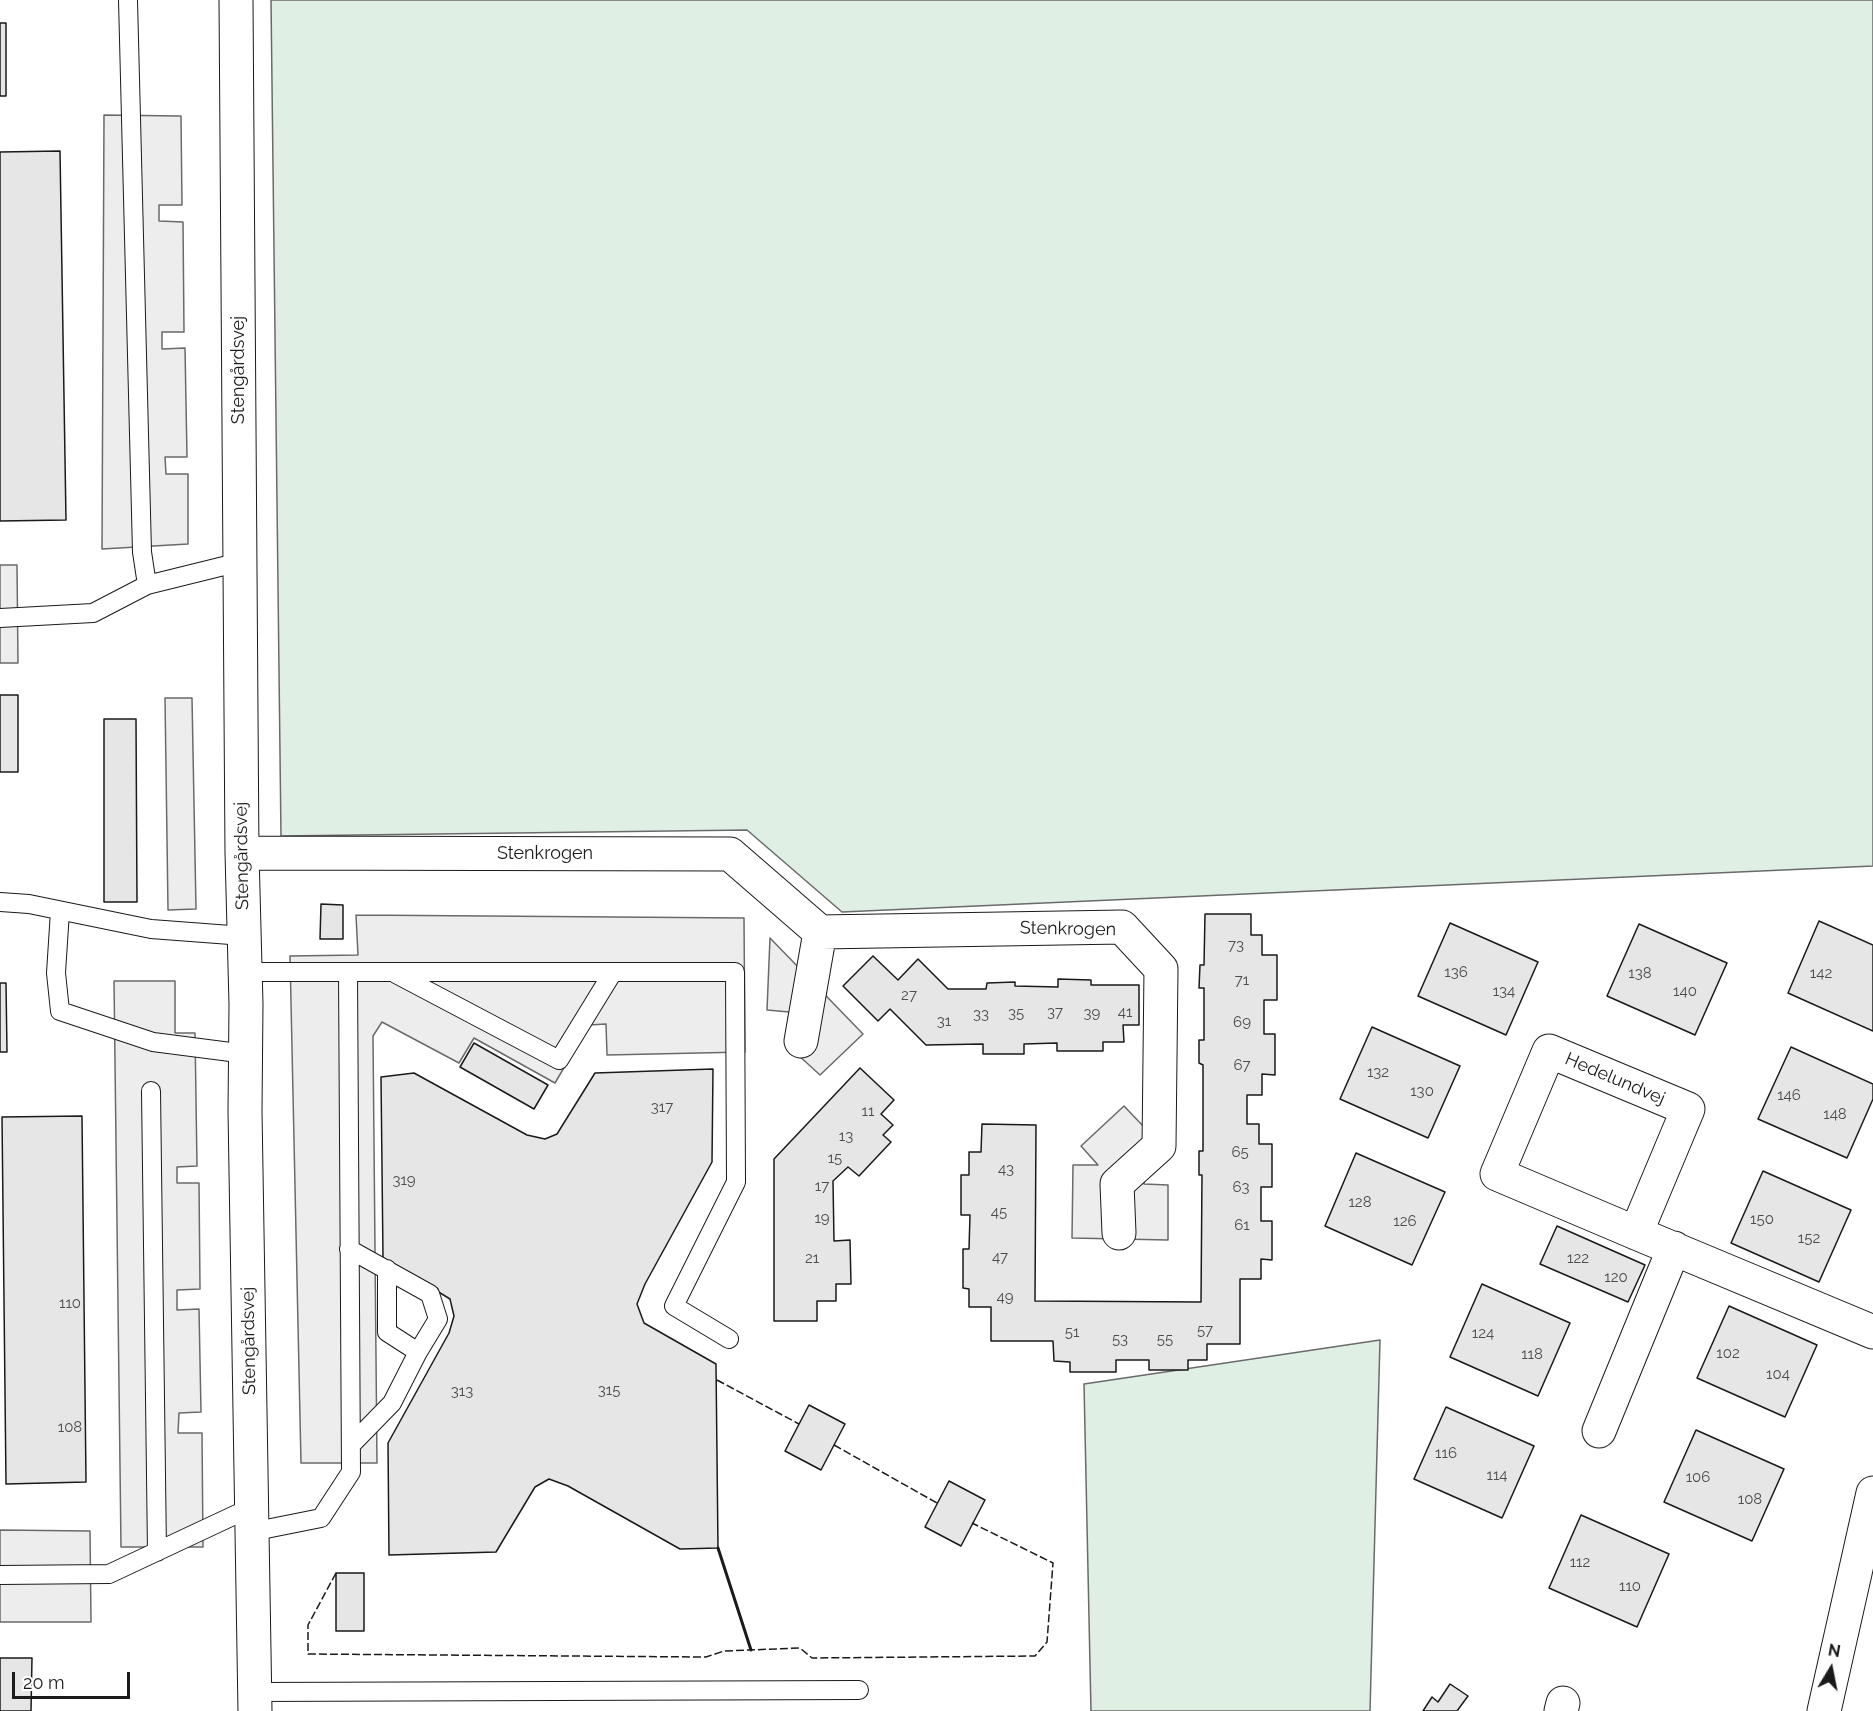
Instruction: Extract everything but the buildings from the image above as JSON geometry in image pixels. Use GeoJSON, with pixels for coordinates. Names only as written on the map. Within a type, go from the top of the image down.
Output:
{"type":"FeatureCollection","features":[{"type":"Feature","properties":{"kind":"street","name":"Stengårdsvej"},"geometry":{"type":"LineString","coordinates":[[236,0],[242,853],[255,1701]]}},
{"type":"Feature","properties":{"kind":"street","name":"Stenkrogen"},"geometry":{"type":"LineString","coordinates":[[242,853],[730,854],[820,932],[1122,927],[1161,969],[1159,1146],[1117,1184],[1119,1233]]}},
{"type":"Feature","properties":{"kind":"street"},"geometry":{"type":"LineString","coordinates":[[801,1041],[820,932]]}},
{"type":"Feature","properties":{"kind":"street","name":"Hedelundvej"},"geometry":{"type":"LineString","coordinates":[[1636,1233],[1688,1109],[1549,1051],[1497,1174],[1636,1233],[1873,1332]]}},
{"type":"Feature","properties":{"kind":"street"},"geometry":{"type":"LineString","coordinates":[[1599,1431],[1674,1248]]}},
{"type":"Feature","properties":{"kind":"street"},"geometry":{"type":"LineString","coordinates":[[1824,1711],[1873,1493]]}},
{"type":"Feature","properties":{"kind":"lane"},"geometry":{"type":"LineString","coordinates":[[128,0],[142,552],[147,585]]}},
{"type":"Feature","properties":{"kind":"lane"},"geometry":{"type":"LineString","coordinates":[[0,618],[93,614],[147,585],[240,562]]}},
{"type":"Feature","properties":{"kind":"lane"},"geometry":{"type":"LineString","coordinates":[[0,902],[29,904],[151,929],[244,936]]}},
{"type":"Feature","properties":{"kind":"lane"},"geometry":{"type":"LineString","coordinates":[[60,911],[56,973],[60,1011],[153,1042],[246,1054]]}},
{"type":"Feature","properties":{"kind":"lane"},"geometry":{"type":"LineString","coordinates":[[245,972],[735,972],[736,1182],[674,1306],[729,1339]]}},
{"type":"Feature","properties":{"kind":"lane"},"geometry":{"type":"LineString","coordinates":[[0,1575],[109,1574],[157,1552],[252,1519],[321,1518],[351,1473],[348,972]]}},
{"type":"Feature","properties":{"kind":"lane"},"geometry":{"type":"LineString","coordinates":[[391,972],[559,1060],[613,972]]}},
{"type":"Feature","properties":{"kind":"lane"},"geometry":{"type":"LineString","coordinates":[[151,1091],[157,1552]]}},
{"type":"Feature","properties":{"kind":"lane"},"geometry":{"type":"LineString","coordinates":[[350,1249],[429,1294],[438,1319],[392,1403],[351,1445]]}},
{"type":"Feature","properties":{"kind":"lane"},"geometry":{"type":"LineString","coordinates":[[387,1269],[387,1332],[418,1352]]}},
{"type":"Feature","properties":{"kind":"lane"},"geometry":{"type":"LineString","coordinates":[[255,1701],[860,1690]]}},
{"type":"Feature","properties":{"kind":"green space"},"geometry":{"type":"Polygon","coordinates":[[[271,0],[1873,0],[1873,866],[842,912],[747,830],[281,836],[271,0]]]}},
{"type":"Feature","properties":{"kind":"green space"},"geometry":{"type":"Polygon","coordinates":[[[1380,1340],[1370,1711],[1091,1711],[1084,1384],[1380,1340]]]}},
{"type":"Feature","properties":{"kind":"shaded area"},"geometry":{"type":"Polygon","coordinates":[[[104,115],[181,116],[182,205],[159,205],[159,221],[183,222],[184,332],[162,332],[162,349],[185,348],[187,457],[165,457],[166,474],[188,474],[188,544],[102,549],[104,115]]]}},
{"type":"Feature","properties":{"kind":"shaded area"},"geometry":{"type":"Polygon","coordinates":[[[0,565],[17,565],[18,663],[0,663],[0,565]]]}},
{"type":"Feature","properties":{"kind":"shaded area"},"geometry":{"type":"Polygon","coordinates":[[[165,698],[192,698],[196,909],[168,910],[165,698]]]}},
{"type":"Feature","properties":{"kind":"shaded area"},"geometry":{"type":"Polygon","coordinates":[[[356,915],[744,918],[745,1052],[607,1055],[606,1024],[589,1025],[555,1083],[474,1038],[459,1063],[382,1022],[373,1036],[377,1463],[301,1463],[290,956],[358,955],[356,915]]]}},
{"type":"Feature","properties":{"kind":"shaded area"},"geometry":{"type":"Polygon","coordinates":[[[770,938],[863,1034],[820,1075],[785,1043],[789,1012],[767,1010],[770,938]]]}},
{"type":"Feature","properties":{"kind":"shaded area"},"geometry":{"type":"Polygon","coordinates":[[[114,981],[175,981],[175,1033],[195,1033],[197,1166],[177,1167],[177,1183],[199,1183],[200,1289],[177,1290],[177,1310],[199,1309],[201,1412],[179,1413],[178,1433],[202,1433],[203,1547],[121,1547],[114,981]]]}},
{"type":"Feature","properties":{"kind":"shaded area"},"geometry":{"type":"Polygon","coordinates":[[[1124,1106],[1144,1127],[1144,1184],[1168,1185],[1168,1240],[1072,1238],[1073,1165],[1098,1165],[1081,1146],[1124,1106]]]}},
{"type":"Feature","properties":{"kind":"shaded area"},"geometry":{"type":"Polygon","coordinates":[[[0,1530],[90,1531],[91,1622],[0,1622],[0,1530]]]}},
{"type":"Feature","properties":{"kind":"fence"},"geometry":{"type":"LineString","coordinates":[[717,1380],[799,1424]]}},
{"type":"Feature","properties":{"kind":"fence"},"geometry":{"type":"LineString","coordinates":[[834,1445],[937,1503]]}},
{"type":"Feature","properties":{"kind":"fence"},"geometry":{"type":"LineString","coordinates":[[336,1573],[308,1625],[308,1654],[706,1657],[724,1651],[800,1648],[812,1658],[1035,1656],[1047,1642],[1053,1563],[972,1523]]}},
{"type":"Feature","properties":{"kind":"wall"},"geometry":{"type":"LineString","coordinates":[[718,1548],[751,1650]]}}]}
